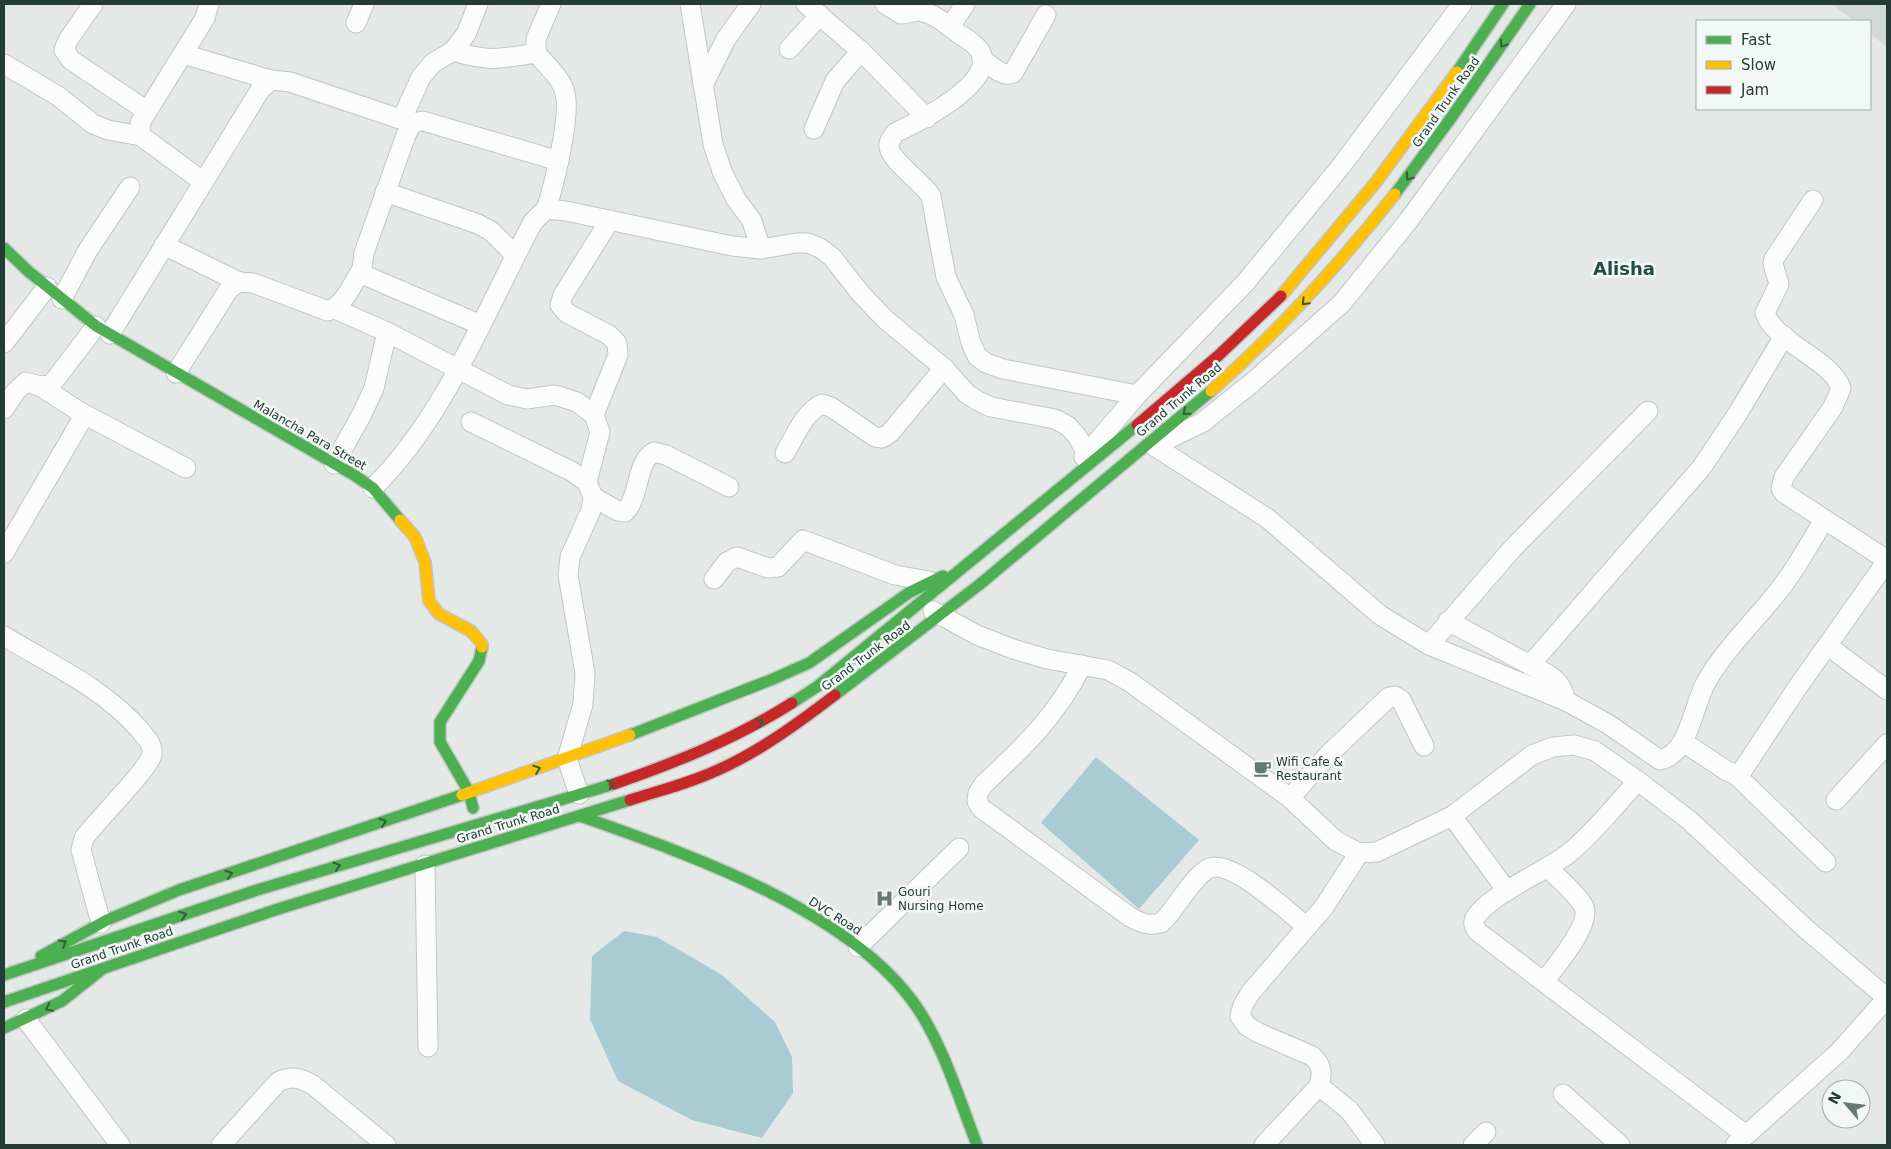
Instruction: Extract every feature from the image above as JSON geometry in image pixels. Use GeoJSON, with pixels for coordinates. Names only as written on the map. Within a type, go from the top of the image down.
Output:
{"type":"FeatureCollection","features":[{"type":"Feature","properties":{"kind":"main road","name":"Grand Trunk Road"},"geometry":{"type":"LineString","coordinates":[[4,975],[257,890],[579,794],[682,760],[768,718],[818,686],[922,603],[1219,355],[1282,295],[1376,182],[1444,91],[1503,4]]}},
{"type":"Feature","properties":{"kind":"main road","name":"Grand Trunk Road"},"geometry":{"type":"LineString","coordinates":[[4,1002],[275,910],[694,780],[722,769],[758,750],[822,708],[942,617],[1233,372],[1305,302],[1368,230],[1472,91],[1530,4]]}},
{"type":"Feature","properties":{"kind":"main road","name":"Malancha Para Street"},"geometry":{"type":"LineString","coordinates":[[4,248],[47,287],[103,330],[373,488],[415,537],[425,562],[429,601],[439,614],[471,631],[482,644],[479,661],[440,722],[440,742],[468,792],[478,823]]}},
{"type":"Feature","properties":{"kind":"main road"},"geometry":{"type":"LineString","coordinates":[[22,969],[65,941],[101,924],[210,880],[567,759],[726,698],[819,657],[929,581],[964,568]]}},
{"type":"Feature","properties":{"kind":"main road","name":"DVC Road"},"geometry":{"type":"LineString","coordinates":[[580,816],[705,863],[800,910],[858,947],[888,971],[915,1005],[941,1055],[977,1145]]}},
{"type":"Feature","properties":{"kind":"main road"},"geometry":{"type":"LineString","coordinates":[[4,1028],[62,1001],[102,969]]}},
{"type":"Feature","properties":{"kind":"street"},"geometry":{"type":"LineString","coordinates":[[93,4],[68,40],[64,50],[71,60],[147,111]]}},
{"type":"Feature","properties":{"kind":"street"},"geometry":{"type":"LineString","coordinates":[[140,136],[140,123],[205,18],[209,4]]}},
{"type":"Feature","properties":{"kind":"street"},"geometry":{"type":"LineString","coordinates":[[356,23],[364,4]]}},
{"type":"Feature","properties":{"kind":"street"},"geometry":{"type":"LineString","coordinates":[[478,4],[466,34],[453,51],[433,63],[421,77],[386,192],[364,253],[362,269],[364,276],[371,280],[481,325]]}},
{"type":"Feature","properties":{"kind":"street"},"geometry":{"type":"LineString","coordinates":[[373,488],[393,469],[458,370],[533,222],[546,210],[554,188],[566,110],[565,93],[557,76],[536,53],[536,39],[551,4]]}},
{"type":"Feature","properties":{"kind":"street"},"geometry":{"type":"LineString","coordinates":[[690,4],[714,144],[723,174],[736,199],[752,221],[761,249]]}},
{"type":"Feature","properties":{"kind":"street"},"geometry":{"type":"LineString","coordinates":[[704,85],[726,40],[751,4]]}},
{"type":"Feature","properties":{"kind":"street"},"geometry":{"type":"LineString","coordinates":[[884,4],[901,14],[917,11],[926,13],[972,42],[980,51],[982,59],[979,69],[967,88],[949,104],[927,118],[895,133],[890,140],[889,147],[892,155],[924,185],[931,196],[946,277],[964,314],[970,343],[977,356],[986,363],[1003,369],[1137,395]]}},
{"type":"Feature","properties":{"kind":"street"},"geometry":{"type":"LineString","coordinates":[[950,27],[965,4]]}},
{"type":"Feature","properties":{"kind":"street"},"geometry":{"type":"LineString","coordinates":[[1055,493],[1137,395],[1245,283],[1342,165],[1462,4]]}},
{"type":"Feature","properties":{"kind":"street"},"geometry":{"type":"LineString","coordinates":[[1133,456],[1203,422],[1260,376],[1342,302],[1409,220],[1566,4]]}},
{"type":"Feature","properties":{"kind":"street"},"geometry":{"type":"LineString","coordinates":[[789,49],[813,10],[861,51],[927,118]]}},
{"type":"Feature","properties":{"kind":"street"},"geometry":{"type":"LineString","coordinates":[[982,59],[1002,74],[1008,75],[1013,73],[1046,15]]}},
{"type":"Feature","properties":{"kind":"street"},"geometry":{"type":"LineString","coordinates":[[453,51],[477,58],[495,60],[536,53]]}},
{"type":"Feature","properties":{"kind":"street"},"geometry":{"type":"LineString","coordinates":[[814,129],[835,81],[861,51]]}},
{"type":"Feature","properties":{"kind":"street"},"geometry":{"type":"LineString","coordinates":[[183,54],[271,80],[290,82],[407,121],[423,120],[559,161]]}},
{"type":"Feature","properties":{"kind":"street"},"geometry":{"type":"LineString","coordinates":[[4,64],[58,96],[94,124],[108,130],[140,136],[202,181]]}},
{"type":"Feature","properties":{"kind":"street"},"geometry":{"type":"LineString","coordinates":[[40,386],[51,385],[103,330],[164,245],[260,90],[271,80]]}},
{"type":"Feature","properties":{"kind":"street"},"geometry":{"type":"LineString","coordinates":[[62,299],[88,250],[130,187]]}},
{"type":"Feature","properties":{"kind":"street"},"geometry":{"type":"LineString","coordinates":[[386,192],[478,224],[502,240],[515,256]]}},
{"type":"Feature","properties":{"kind":"street"},"geometry":{"type":"LineString","coordinates":[[1735,774],[1742,771],[1750,762],[1795,691],[1887,561],[1784,493],[1781,488],[1781,483],[1833,407],[1841,388],[1833,376],[1771,325],[1765,313],[1779,284],[1773,264],[1774,259],[1813,200]]}},
{"type":"Feature","properties":{"kind":"street"},"geometry":{"type":"LineString","coordinates":[[546,210],[610,220],[732,246],[761,249],[796,243],[808,243],[820,248],[832,257],[861,294],[886,320],[944,368],[967,394],[991,406],[1055,419],[1068,426],[1077,436],[1087,454]]}},
{"type":"Feature","properties":{"kind":"street"},"geometry":{"type":"LineString","coordinates":[[594,415],[618,355],[617,343],[609,335],[567,313],[560,305],[563,295],[610,220]]}},
{"type":"Feature","properties":{"kind":"street"},"geometry":{"type":"LineString","coordinates":[[164,245],[239,282],[253,283],[322,310],[335,309],[387,332],[508,395],[527,399],[555,395],[577,402],[594,415],[600,432],[590,490],[591,510],[570,557],[568,576],[585,673],[583,704],[567,759],[579,794]]}},
{"type":"Feature","properties":{"kind":"street"},"geometry":{"type":"LineString","coordinates":[[335,309],[345,297],[362,269]]}},
{"type":"Feature","properties":{"kind":"street"},"geometry":{"type":"LineString","coordinates":[[176,373],[229,289],[239,282]]}},
{"type":"Feature","properties":{"kind":"street"},"geometry":{"type":"LineString","coordinates":[[4,343],[47,287]]}},
{"type":"Feature","properties":{"kind":"street"},"geometry":{"type":"LineString","coordinates":[[334,464],[374,388],[387,332]]}},
{"type":"Feature","properties":{"kind":"street"},"geometry":{"type":"LineString","coordinates":[[1530,665],[1702,466],[1738,412],[1784,336]]}},
{"type":"Feature","properties":{"kind":"street"},"geometry":{"type":"LineString","coordinates":[[785,453],[808,414],[822,404],[875,437],[882,438],[890,433],[944,368]]}},
{"type":"Feature","properties":{"kind":"street"},"geometry":{"type":"LineString","coordinates":[[4,409],[16,391],[26,382],[40,386],[80,412],[186,468]]}},
{"type":"Feature","properties":{"kind":"street"},"geometry":{"type":"LineString","coordinates":[[1429,645],[1512,549],[1648,411]]}},
{"type":"Feature","properties":{"kind":"street"},"geometry":{"type":"LineString","coordinates":[[4,553],[81,421],[80,412]]}},
{"type":"Feature","properties":{"kind":"street"},"geometry":{"type":"LineString","coordinates":[[471,422],[571,471],[590,490],[618,511],[625,512],[633,500],[645,461],[654,452],[666,454],[729,487]]}},
{"type":"Feature","properties":{"kind":"street"},"geometry":{"type":"LineString","coordinates":[[1154,446],[1268,518],[1380,615],[1429,645],[1566,701],[1608,724],[1660,760],[1672,754],[1683,742],[1704,686],[1716,666],[1729,647],[1789,578],[1824,520]]}},
{"type":"Feature","properties":{"kind":"street"},"geometry":{"type":"LineString","coordinates":[[714,579],[727,562],[737,557],[768,568],[778,567],[803,540],[894,575],[929,581]]}},
{"type":"Feature","properties":{"kind":"street"},"geometry":{"type":"LineString","coordinates":[[922,603],[942,617],[977,635],[1013,649],[1108,670],[1130,682],[1290,798],[1336,841],[1359,853],[1377,852],[1452,816],[1532,755],[1553,747],[1574,746],[1595,751],[1638,781],[1689,820],[1806,929],[1887,998],[1839,1052],[1740,1140],[1544,982],[1478,932],[1474,926],[1474,920],[1481,912],[1508,891],[1570,853],[1638,781]]}},
{"type":"Feature","properties":{"kind":"street"},"geometry":{"type":"LineString","coordinates":[[1448,621],[1559,682],[1564,690],[1566,701]]}},
{"type":"Feature","properties":{"kind":"street"},"geometry":{"type":"LineString","coordinates":[[4,636],[92,687],[122,710],[151,743],[152,756],[142,771],[84,838],[81,850],[101,924]]}},
{"type":"Feature","properties":{"kind":"street"},"geometry":{"type":"LineString","coordinates":[[1828,646],[1887,690]]}},
{"type":"Feature","properties":{"kind":"street"},"geometry":{"type":"LineString","coordinates":[[1082,665],[1070,689],[1045,723],[984,784],[978,793],[977,802],[981,808],[1130,917],[1141,923],[1152,925],[1161,923],[1206,870],[1221,866],[1248,880],[1307,927]]}},
{"type":"Feature","properties":{"kind":"street"},"geometry":{"type":"LineString","coordinates":[[1290,798],[1328,755],[1389,697],[1395,696],[1401,700],[1424,746]]}},
{"type":"Feature","properties":{"kind":"street"},"geometry":{"type":"LineString","coordinates":[[1683,742],[1735,774],[1826,862]]}},
{"type":"Feature","properties":{"kind":"street"},"geometry":{"type":"LineString","coordinates":[[1836,800],[1887,744]]}},
{"type":"Feature","properties":{"kind":"street"},"geometry":{"type":"LineString","coordinates":[[1452,816],[1508,891]]}},
{"type":"Feature","properties":{"kind":"street"},"geometry":{"type":"LineString","coordinates":[[478,823],[486,846]]}},
{"type":"Feature","properties":{"kind":"street"},"geometry":{"type":"LineString","coordinates":[[858,947],[959,848]]}},
{"type":"Feature","properties":{"kind":"street"},"geometry":{"type":"LineString","coordinates":[[1264,1145],[1319,1086],[1322,1075],[1320,1064],[1312,1056],[1247,1026],[1240,1016],[1243,1005],[1251,992],[1324,908],[1359,853]]}},
{"type":"Feature","properties":{"kind":"street"},"geometry":{"type":"LineString","coordinates":[[425,864],[428,1047]]}},
{"type":"Feature","properties":{"kind":"street"},"geometry":{"type":"LineString","coordinates":[[1544,982],[1581,930],[1586,916],[1584,906],[1548,868]]}},
{"type":"Feature","properties":{"kind":"street"},"geometry":{"type":"LineString","coordinates":[[26,1019],[120,1145]]}},
{"type":"Feature","properties":{"kind":"street"},"geometry":{"type":"LineString","coordinates":[[221,1145],[278,1082],[289,1077],[300,1078],[313,1085],[386,1145]]}},
{"type":"Feature","properties":{"kind":"street"},"geometry":{"type":"LineString","coordinates":[[1319,1086],[1349,1110],[1375,1145]]}},
{"type":"Feature","properties":{"kind":"street"},"geometry":{"type":"LineString","coordinates":[[1563,1094],[1620,1145]]}},
{"type":"Feature","properties":{"kind":"shaded area"},"geometry":{"type":"Polygon","coordinates":[[[1832,4],[1887,4],[1887,47],[1871,35],[1871,20],[1853,20],[1832,4]]]}},
{"type":"Feature","properties":{"kind":"water"},"geometry":{"type":"Polygon","coordinates":[[[1096,757],[1199,840],[1139,909],[1041,823],[1096,757]]]}},
{"type":"Feature","properties":{"kind":"water"},"geometry":{"type":"Polygon","coordinates":[[[624,931],[657,937],[722,975],[775,1022],[792,1057],[793,1093],[762,1138],[692,1120],[618,1081],[590,1019],[592,956],[624,931]]]}},
{"type":"Feature","properties":{"kind":"traffic: fast"},"geometry":{"type":"LineString","coordinates":[[1457,72],[1503,4]]}},
{"type":"Feature","properties":{"kind":"traffic: fast"},"geometry":{"type":"LineString","coordinates":[[1395,194],[1451,118],[1530,4]]}},
{"type":"Feature","properties":{"kind":"traffic: fast"},"geometry":{"type":"LineString","coordinates":[[4,248],[28,271],[96,326],[354,475],[373,488],[400,520]]}},
{"type":"Feature","properties":{"kind":"traffic: fast"},"geometry":{"type":"LineString","coordinates":[[835,695],[979,585],[1211,391]]}},
{"type":"Feature","properties":{"kind":"traffic: fast"},"geometry":{"type":"LineString","coordinates":[[792,703],[818,686],[1137,425]]}},
{"type":"Feature","properties":{"kind":"traffic: fast"},"geometry":{"type":"LineString","coordinates":[[630,735],[809,663],[910,592],[943,576]]}},
{"type":"Feature","properties":{"kind":"traffic: fast"},"geometry":{"type":"LineString","coordinates":[[473,808],[469,792],[440,742],[440,722],[479,661],[482,647]]}},
{"type":"Feature","properties":{"kind":"traffic: fast"},"geometry":{"type":"LineString","coordinates":[[4,975],[257,890],[614,784]]}},
{"type":"Feature","properties":{"kind":"traffic: fast"},"geometry":{"type":"LineString","coordinates":[[41,956],[107,920],[179,890],[462,795]]}},
{"type":"Feature","properties":{"kind":"traffic: fast"},"geometry":{"type":"LineString","coordinates":[[4,1002],[275,910],[630,800]]}},
{"type":"Feature","properties":{"kind":"traffic: fast"},"geometry":{"type":"LineString","coordinates":[[580,816],[716,867],[808,913],[850,941],[887,972],[916,1006],[926,1022],[943,1056],[977,1145]]}},
{"type":"Feature","properties":{"kind":"traffic: fast"},"geometry":{"type":"LineString","coordinates":[[4,1028],[62,1001],[100,971]]}},
{"type":"Feature","properties":{"kind":"traffic: slow"},"geometry":{"type":"LineString","coordinates":[[1281,296],[1376,182],[1457,72]]}},
{"type":"Feature","properties":{"kind":"traffic: slow"},"geometry":{"type":"LineString","coordinates":[[1211,391],[1261,345],[1308,297],[1395,194]]}},
{"type":"Feature","properties":{"kind":"traffic: slow"},"geometry":{"type":"LineString","coordinates":[[400,520],[415,537],[425,562],[429,601],[439,614],[471,631],[482,644],[482,647]]}},
{"type":"Feature","properties":{"kind":"traffic: slow"},"geometry":{"type":"LineString","coordinates":[[462,795],[630,735]]}},
{"type":"Feature","properties":{"kind":"traffic: jam"},"geometry":{"type":"LineString","coordinates":[[1137,425],[1219,355],[1281,296]]}},
{"type":"Feature","properties":{"kind":"traffic: jam"},"geometry":{"type":"LineString","coordinates":[[630,800],[685,783],[731,764],[785,732],[835,695]]}},
{"type":"Feature","properties":{"kind":"traffic: jam"},"geometry":{"type":"LineString","coordinates":[[614,784],[727,739],[792,703]]}},
{"type":"Feature","properties":{"kind":"place","name":"Wifi Cafe & Restaurant"},"geometry":{"type":"Point","coordinates":[1262,769]}},
{"type":"Feature","properties":{"kind":"place","name":"Gouri Nursing Home"},"geometry":{"type":"Point","coordinates":[884,899]}},
{"type":"Feature","properties":{"kind":"district","name":"Alisha"},"geometry":{"type":"Point","coordinates":[1624,268]}}]}
